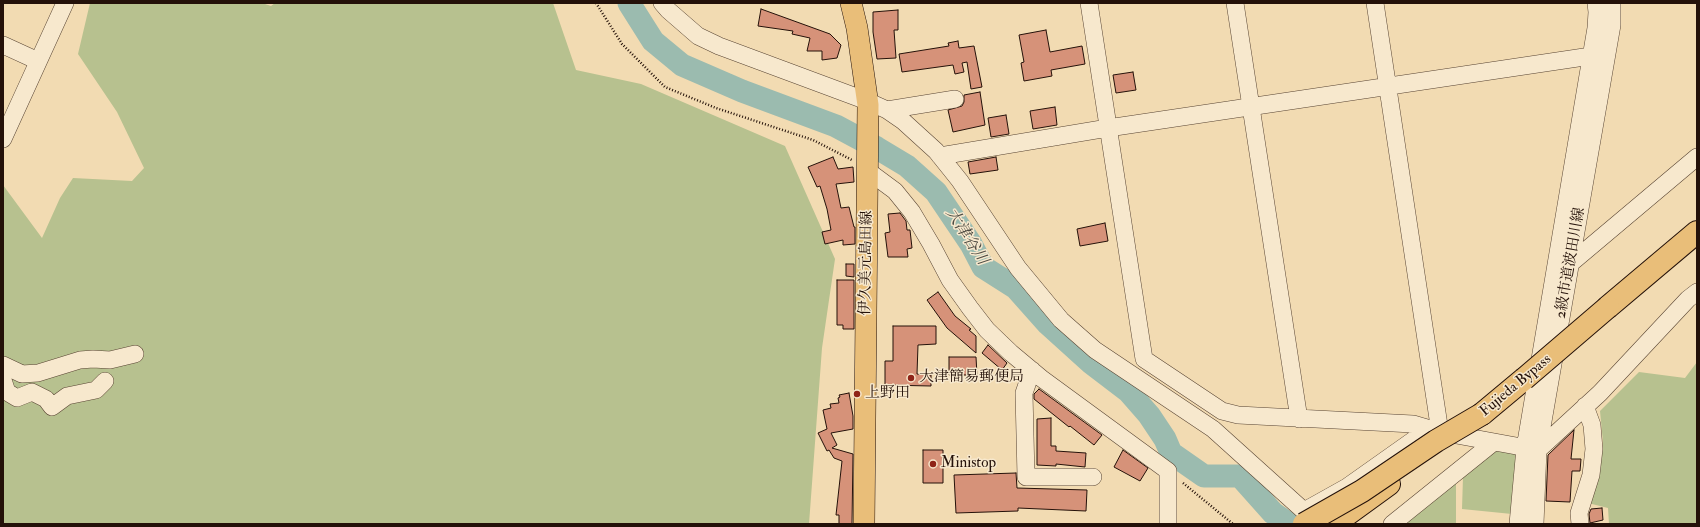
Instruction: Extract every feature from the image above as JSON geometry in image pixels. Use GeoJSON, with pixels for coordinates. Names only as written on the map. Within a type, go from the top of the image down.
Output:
{"type":"FeatureCollection","features":[{"type":"Feature","properties":{"kind":"highway","name":"Fujieda Bypass"},"geometry":{"type":"LineString","coordinates":[[1323,524],[1402,476],[1442,446],[1524,379],[1608,306],[1697,232]]}},
{"type":"Feature","properties":{"kind":"highway"},"geometry":{"type":"LineString","coordinates":[[1304,524],[1362,491],[1436,441],[1482,414]]}},
{"type":"Feature","properties":{"kind":"highway"},"geometry":{"type":"LineString","coordinates":[[1334,524],[1402,476]]}},
{"type":"Feature","properties":{"kind":"main road","name":"伊久美元島田線"},"geometry":{"type":"LineString","coordinates":[[851,3],[874,105],[868,168],[864,524]]}},
{"type":"Feature","properties":{"kind":"street"},"geometry":{"type":"LineString","coordinates":[[3,139],[65,3]]}},
{"type":"Feature","properties":{"kind":"street"},"geometry":{"type":"LineString","coordinates":[[662,3],[698,36],[726,49],[874,105],[903,121],[940,156],[960,181],[1018,268],[1061,320],[1095,350],[1213,429],[1304,511],[1347,487],[1435,430]]}},
{"type":"Feature","properties":{"kind":"street"},"geometry":{"type":"LineString","coordinates":[[1089,3],[1144,359],[1222,411],[1238,415],[1414,424],[1435,430],[1532,449],[1585,406],[1688,299],[1697,292]]}},
{"type":"Feature","properties":{"kind":"street"},"geometry":{"type":"LineString","coordinates":[[1235,3],[1299,419]]}},
{"type":"Feature","properties":{"kind":"street"},"geometry":{"type":"LineString","coordinates":[[1375,3],[1435,430]]}},
{"type":"Feature","properties":{"kind":"street"},"geometry":{"type":"LineString","coordinates":[[1518,524],[1532,449],[1596,28],[1596,3]]}},
{"type":"Feature","properties":{"kind":"street","name":"2級市道波田川線"},"geometry":{"type":"LineString","coordinates":[[1535,524],[1532,449],[1571,263],[1612,25],[1612,3]]}},
{"type":"Feature","properties":{"kind":"street"},"geometry":{"type":"LineString","coordinates":[[3,45],[38,62]]}},
{"type":"Feature","properties":{"kind":"street"},"geometry":{"type":"LineString","coordinates":[[940,156],[1108,128],[1251,108],[1591,56]]}},
{"type":"Feature","properties":{"kind":"street"},"geometry":{"type":"LineString","coordinates":[[874,105],[955,99]]}},
{"type":"Feature","properties":{"kind":"street"},"geometry":{"type":"LineString","coordinates":[[1571,263],[1697,157]]}},
{"type":"Feature","properties":{"kind":"street"},"geometry":{"type":"LineString","coordinates":[[868,168],[895,190],[912,212],[950,280],[987,330],[1011,353],[1076,405],[1168,471],[1168,524]]}},
{"type":"Feature","properties":{"kind":"street"},"geometry":{"type":"LineString","coordinates":[[3,365],[22,374],[38,372],[80,360],[110,360],[135,354]]}},
{"type":"Feature","properties":{"kind":"street"},"geometry":{"type":"LineString","coordinates":[[1032,370],[1024,393],[1026,476],[1093,477]]}},
{"type":"Feature","properties":{"kind":"street"},"geometry":{"type":"LineString","coordinates":[[3,380],[7,392],[17,398],[32,392],[46,399],[52,407],[67,396],[96,390],[105,381]]}},
{"type":"Feature","properties":{"kind":"street"},"geometry":{"type":"LineString","coordinates":[[1580,524],[1579,513],[1591,476],[1594,449],[1592,425],[1585,406]]}},
{"type":"Feature","properties":{"kind":"street"},"geometry":{"type":"LineString","coordinates":[[1392,524],[1494,442]]}},
{"type":"Feature","properties":{"kind":"path"},"geometry":{"type":"LineString","coordinates":[[596,3],[622,44],[665,87],[716,108],[813,140],[868,168]]}},
{"type":"Feature","properties":{"kind":"path"},"geometry":{"type":"LineString","coordinates":[[1168,471],[1233,524]]}},
{"type":"Feature","properties":{"kind":"green space"},"geometry":{"type":"Polygon","coordinates":[[[90,3],[262,3],[271,6],[275,3],[553,3],[576,70],[641,84],[785,146],[835,259],[822,348],[809,524],[3,524],[3,185],[42,238],[60,198],[73,178],[132,181],[144,168],[117,112],[78,54],[90,3]]]}},
{"type":"Feature","properties":{"kind":"green space"},"geometry":{"type":"Polygon","coordinates":[[[1697,362],[1697,524],[1609,524],[1608,508],[1588,503],[1599,475],[1603,442],[1600,411],[1639,372],[1685,378],[1697,362]]]}},
{"type":"Feature","properties":{"kind":"green space"},"geometry":{"type":"Polygon","coordinates":[[[1491,450],[1522,451],[1512,514],[1462,509],[1463,477],[1491,450]]]}},
{"type":"Feature","properties":{"kind":"green space"},"geometry":{"type":"Polygon","coordinates":[[[1456,482],[1456,524],[1405,524],[1456,482]]]}},
{"type":"Feature","properties":{"kind":"building"},"geometry":{"type":"Polygon","coordinates":[[[761,9],[830,34],[841,45],[837,58],[822,60],[822,51],[807,51],[810,38],[792,34],[793,31],[758,26],[761,9]]]}},
{"type":"Feature","properties":{"kind":"building"},"geometry":{"type":"Polygon","coordinates":[[[898,10],[898,30],[894,30],[896,58],[877,59],[873,32],[873,12],[898,10]]]}},
{"type":"Feature","properties":{"kind":"building"},"geometry":{"type":"Polygon","coordinates":[[[1046,30],[1050,52],[1082,46],[1085,64],[1051,70],[1052,76],[1024,81],[1021,63],[1024,62],[1019,35],[1046,30]]]}},
{"type":"Feature","properties":{"kind":"building"},"geometry":{"type":"Polygon","coordinates":[[[958,41],[959,48],[974,46],[982,87],[971,89],[967,62],[962,63],[964,72],[955,74],[953,65],[902,72],[899,54],[949,46],[948,43],[958,41]]]}},
{"type":"Feature","properties":{"kind":"building"},"geometry":{"type":"Polygon","coordinates":[[[1133,72],[1136,90],[1116,93],[1113,75],[1133,72]]]}},
{"type":"Feature","properties":{"kind":"building"},"geometry":{"type":"Polygon","coordinates":[[[980,92],[985,125],[953,132],[948,110],[962,106],[964,102],[964,95],[980,92]]]}},
{"type":"Feature","properties":{"kind":"building"},"geometry":{"type":"Polygon","coordinates":[[[1055,107],[1057,125],[1033,129],[1030,111],[1055,107]]]}},
{"type":"Feature","properties":{"kind":"building"},"geometry":{"type":"Polygon","coordinates":[[[1006,115],[1009,134],[991,137],[988,118],[1006,115]]]}},
{"type":"Feature","properties":{"kind":"building"},"geometry":{"type":"Polygon","coordinates":[[[833,157],[838,169],[853,167],[854,182],[836,184],[841,208],[849,207],[855,227],[855,244],[843,245],[843,240],[825,244],[822,232],[831,230],[827,209],[820,186],[817,187],[808,167],[833,157]]]}},
{"type":"Feature","properties":{"kind":"building"},"geometry":{"type":"Polygon","coordinates":[[[996,157],[998,170],[970,174],[968,162],[996,157]]]}},
{"type":"Feature","properties":{"kind":"building"},"geometry":{"type":"Polygon","coordinates":[[[900,213],[906,221],[907,230],[910,230],[912,248],[907,249],[908,257],[888,257],[885,233],[890,232],[888,214],[900,213]]]}},
{"type":"Feature","properties":{"kind":"building"},"geometry":{"type":"Polygon","coordinates":[[[1105,223],[1108,241],[1080,246],[1077,229],[1105,223]]]}},
{"type":"Feature","properties":{"kind":"building"},"geometry":{"type":"Polygon","coordinates":[[[846,264],[854,264],[854,277],[846,276],[846,264]]]}},
{"type":"Feature","properties":{"kind":"building"},"geometry":{"type":"Polygon","coordinates":[[[837,280],[854,280],[854,329],[843,329],[843,325],[837,325],[837,280]]]}},
{"type":"Feature","properties":{"kind":"building"},"geometry":{"type":"Polygon","coordinates":[[[938,292],[955,316],[971,329],[969,330],[976,336],[976,353],[947,328],[927,300],[938,292]]]}},
{"type":"Feature","properties":{"kind":"building"},"geometry":{"type":"Polygon","coordinates":[[[893,326],[936,326],[936,344],[918,345],[917,374],[931,375],[931,386],[885,385],[885,361],[893,361],[893,326]]]}},
{"type":"Feature","properties":{"kind":"building"},"geometry":{"type":"Polygon","coordinates":[[[988,345],[1007,363],[1002,370],[982,353],[988,345]]]}},
{"type":"Feature","properties":{"kind":"building"},"geometry":{"type":"Polygon","coordinates":[[[949,357],[976,357],[977,375],[949,375],[949,357]]]}},
{"type":"Feature","properties":{"kind":"building"},"geometry":{"type":"Polygon","coordinates":[[[1039,389],[1102,435],[1094,445],[1034,399],[1034,394],[1039,389]]]}},
{"type":"Feature","properties":{"kind":"building"},"geometry":{"type":"Polygon","coordinates":[[[849,393],[853,416],[853,429],[831,433],[837,445],[832,448],[853,454],[852,524],[839,524],[839,515],[836,515],[842,461],[834,458],[829,450],[827,451],[818,433],[827,429],[823,410],[831,408],[830,404],[839,403],[839,395],[849,393]]]}},
{"type":"Feature","properties":{"kind":"building"},"geometry":{"type":"Polygon","coordinates":[[[1051,418],[1051,446],[1056,446],[1056,451],[1086,453],[1085,467],[1056,464],[1056,466],[1037,465],[1037,419],[1051,418]]]}},
{"type":"Feature","properties":{"kind":"building"},"geometry":{"type":"Polygon","coordinates":[[[1574,430],[1571,459],[1581,459],[1580,471],[1572,471],[1570,502],[1546,501],[1548,455],[1574,430]]]}},
{"type":"Feature","properties":{"kind":"building"},"geometry":{"type":"Polygon","coordinates":[[[923,450],[943,450],[943,483],[923,483],[923,450]]]}},
{"type":"Feature","properties":{"kind":"building"},"geometry":{"type":"Polygon","coordinates":[[[1123,450],[1148,468],[1140,481],[1114,467],[1123,450]]]}},
{"type":"Feature","properties":{"kind":"building"},"geometry":{"type":"Polygon","coordinates":[[[1016,473],[1017,488],[1087,490],[1086,511],[1018,508],[1018,511],[956,513],[954,475],[1016,473]]]}},
{"type":"Feature","properties":{"kind":"building"},"geometry":{"type":"Polygon","coordinates":[[[1602,508],[1603,520],[1590,523],[1589,514],[1591,509],[1602,508]]]}},
{"type":"Feature","properties":{"kind":"waterway","name":"大津谷川"},"geometry":{"type":"LineString","coordinates":[[629,3],[653,41],[682,65],[742,91],[836,126],[907,166],[936,192],[971,244],[983,267],[1016,288],[1048,324],[1090,362],[1128,391],[1149,415],[1165,439],[1171,453],[1204,476],[1240,476],[1273,513],[1289,524]]}},
{"type":"Feature","properties":{"kind":"place","name":"大津簡易郵便局"},"geometry":{"type":"Point","coordinates":[911,378]}},
{"type":"Feature","properties":{"kind":"place","name":"上野田"},"geometry":{"type":"Point","coordinates":[857,394]}},
{"type":"Feature","properties":{"kind":"place","name":"Ministop"},"geometry":{"type":"Point","coordinates":[933,464]}}]}
